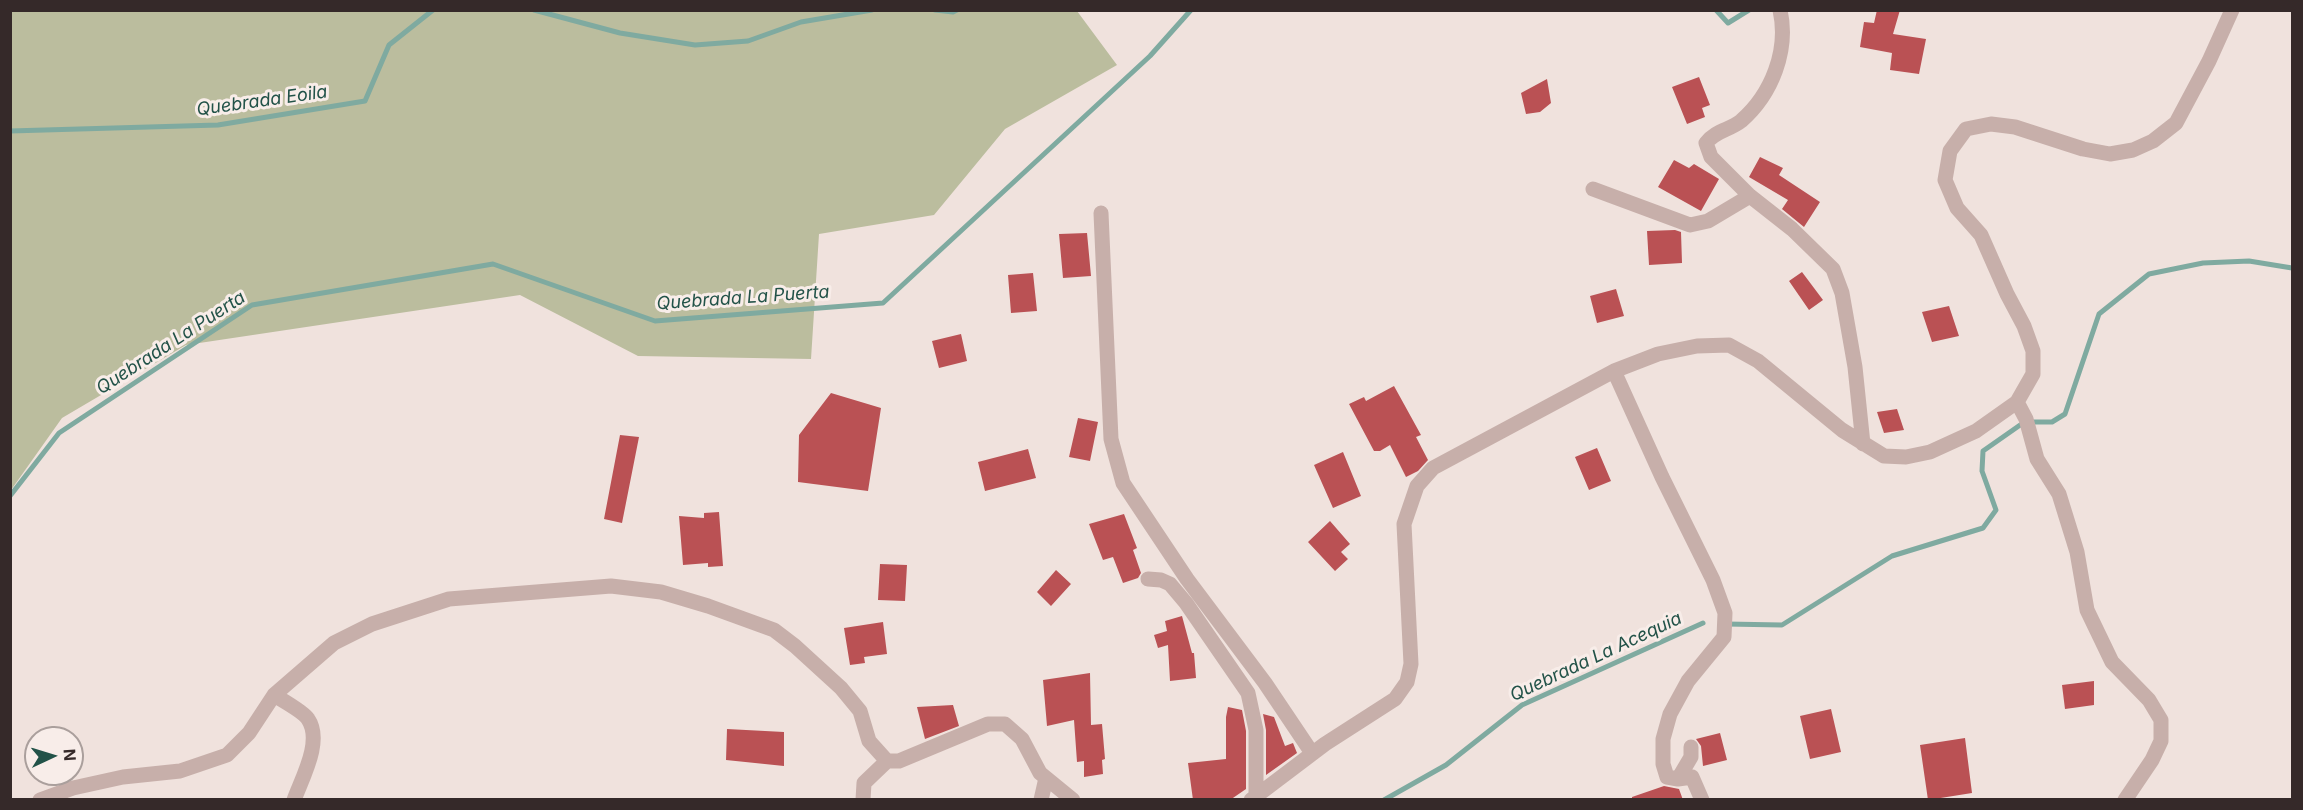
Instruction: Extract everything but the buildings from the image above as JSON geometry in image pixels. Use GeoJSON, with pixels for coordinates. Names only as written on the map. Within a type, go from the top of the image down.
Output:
{"type":"FeatureCollection","features":[{"type":"Feature","properties":{"kind":"street"},"geometry":{"type":"LineString","coordinates":[[1780,10],[1783,24],[1779,63],[1766,93],[1740,122],[1712,135],[1706,143],[1711,157],[1750,196],[1792,229],[1833,269],[1842,292],[1855,367],[1863,444]]}},
{"type":"Feature","properties":{"kind":"street"},"geometry":{"type":"LineString","coordinates":[[1253,798],[1312,753],[1395,699],[1407,682],[1411,664],[1404,524],[1417,486],[1433,468],[1614,371],[1658,354],[1697,346],[1729,345],[1758,361],[1842,430],[1863,444],[1884,456],[1906,458],[1930,452],[1976,431],[2017,402],[2033,374],[2033,351],[2024,326],[1981,235],[1957,208],[1945,180],[1950,151],[1966,129],[1991,124],[2015,127],[2110,154],[2133,150],[2153,141],[2176,123],[2209,61],[2232,10]]}},
{"type":"Feature","properties":{"kind":"street"},"geometry":{"type":"LineString","coordinates":[[1593,189],[1690,225],[1708,222],[1750,196]]}},
{"type":"Feature","properties":{"kind":"street"},"geometry":{"type":"LineString","coordinates":[[1101,213],[1111,439],[1123,483],[1187,579],[1265,683],[1312,753]]}},
{"type":"Feature","properties":{"kind":"street"},"geometry":{"type":"LineString","coordinates":[[1614,371],[1662,477],[1713,580],[1725,613],[1724,637],[1688,681],[1670,714],[1663,739],[1663,764],[1667,777],[1678,779],[1692,777],[1702,800]]}},
{"type":"Feature","properties":{"kind":"street"},"geometry":{"type":"LineString","coordinates":[[2017,402],[2026,419],[2037,459],[2059,494],[2077,552],[2087,610],[2112,662],[2150,700],[2161,720],[2161,741],[2152,760],[2125,800]]}},
{"type":"Feature","properties":{"kind":"street"},"geometry":{"type":"LineString","coordinates":[[1148,579],[1161,580],[1170,584],[1186,603],[1248,693],[1256,730],[1253,798]]}},
{"type":"Feature","properties":{"kind":"street"},"geometry":{"type":"LineString","coordinates":[[40,800],[73,788],[123,777],[180,771],[227,755],[249,733],[274,695],[334,643],[372,624],[449,599],[611,586],[661,592],[774,630],[841,688],[860,711],[869,741],[886,761]]}},
{"type":"Feature","properties":{"kind":"street"},"geometry":{"type":"LineString","coordinates":[[274,695],[308,718],[314,737],[310,756],[294,800]]}},
{"type":"Feature","properties":{"kind":"street"},"geometry":{"type":"LineString","coordinates":[[863,800],[861,797],[864,783],[886,761],[899,761],[988,724],[1005,724],[1022,739],[1040,773],[1073,800]]}},
{"type":"Feature","properties":{"kind":"street"},"geometry":{"type":"LineString","coordinates":[[1678,779],[1691,757],[1692,747]]}},
{"type":"Feature","properties":{"kind":"street"},"geometry":{"type":"LineString","coordinates":[[1041,800],[1046,778]]}},
{"type":"Feature","properties":{"kind":"green space"},"geometry":{"type":"Polygon","coordinates":[[[11,11],[1077,11],[1117,65],[1005,129],[934,215],[819,234],[811,359],[638,356],[520,295],[186,345],[62,418],[11,490],[11,11]]]}},
{"type":"Feature","properties":{"kind":"waterway","name":"Quebrada Eoila"},"geometry":{"type":"LineString","coordinates":[[10,131],[218,125],[365,101],[389,45],[433,10]]}},
{"type":"Feature","properties":{"kind":"waterway","name":"Quebrada Eoila"},"geometry":{"type":"LineString","coordinates":[[534,10],[620,33],[695,45],[748,41],[801,22],[872,10]]}},
{"type":"Feature","properties":{"kind":"waterway","name":"Quebrada Eoila"},"geometry":{"type":"LineString","coordinates":[[935,10],[953,12],[957,10]]}},
{"type":"Feature","properties":{"kind":"waterway","name":"Quebrada La Puerta"},"geometry":{"type":"LineString","coordinates":[[10,496],[59,433],[252,305],[493,264],[655,321],[883,303],[1150,56],[1191,10]]}},
{"type":"Feature","properties":{"kind":"waterway","name":"Quebrada La Puerta"},"geometry":{"type":"LineString","coordinates":[[1716,10],[1728,23],[1749,10]]}},
{"type":"Feature","properties":{"kind":"waterway","name":"Quebrada La Acequia"},"geometry":{"type":"LineString","coordinates":[[2029,422],[2052,422],[2065,414],[2099,314],[2149,274],[2203,263],[2249,261],[2292,268]]}},
{"type":"Feature","properties":{"kind":"waterway","name":"Quebrada La Acequia"},"geometry":{"type":"LineString","coordinates":[[1726,624],[1782,625],[1892,556],[1983,528],[1996,510],[1982,471],[1983,451],[2023,423]]}},
{"type":"Feature","properties":{"kind":"waterway","name":"Quebrada La Acequia"},"geometry":{"type":"LineString","coordinates":[[1384,800],[1446,765],[1522,705],[1703,623]]}}]}
